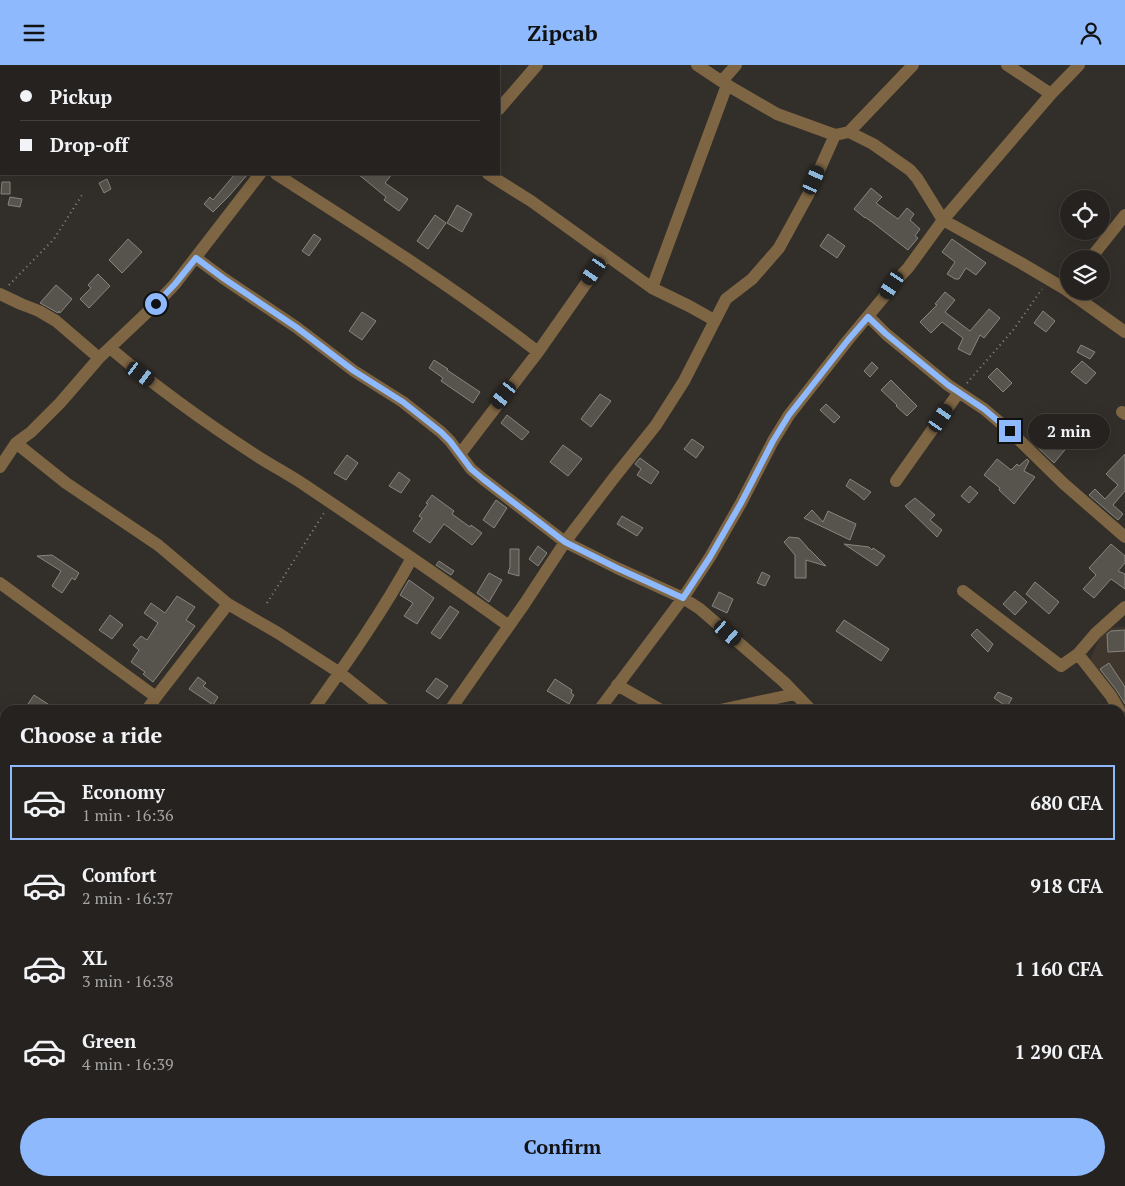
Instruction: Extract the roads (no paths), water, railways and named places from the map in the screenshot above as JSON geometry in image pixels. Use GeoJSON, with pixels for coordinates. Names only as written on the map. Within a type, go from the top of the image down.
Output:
{"type":"FeatureCollection","features":[{"type":"Feature","properties":{"kind":"street"},"geometry":{"type":"LineString","coordinates":[[500,108],[537,65]]}},
{"type":"Feature","properties":{"kind":"street"},"geometry":{"type":"LineString","coordinates":[[697,65],[777,115],[834,135],[850,132],[912,65]]}},
{"type":"Feature","properties":{"kind":"street"},"geometry":{"type":"LineString","coordinates":[[652,287],[725,83],[736,65]]}},
{"type":"Feature","properties":{"kind":"street"},"geometry":{"type":"LineString","coordinates":[[1007,65],[1051,94]]}},
{"type":"Feature","properties":{"kind":"street"},"geometry":{"type":"LineString","coordinates":[[603,705],[683,598],[710,557],[789,415],[884,298],[892,285],[908,269],[943,220],[1051,94],[1079,65]]}},
{"type":"Feature","properties":{"kind":"street"},"geometry":{"type":"LineString","coordinates":[[850,132],[873,144],[910,170],[943,220],[1048,279],[1060,283]]}},
{"type":"Feature","properties":{"kind":"street"},"geometry":{"type":"LineString","coordinates":[[454,705],[565,542],[656,425],[684,381],[726,299],[752,279],[780,248],[808,195],[834,135]]}},
{"type":"Feature","properties":{"kind":"street"},"geometry":{"type":"LineString","coordinates":[[0,467],[16,443],[31,433],[99,358],[175,284],[259,175]]}},
{"type":"Feature","properties":{"kind":"street"},"geometry":{"type":"LineString","coordinates":[[278,175],[398,253],[506,327],[538,352]]}},
{"type":"Feature","properties":{"kind":"street"},"geometry":{"type":"LineString","coordinates":[[490,175],[531,201],[652,287],[714,320]]}},
{"type":"Feature","properties":{"kind":"street"},"geometry":{"type":"LineString","coordinates":[[1097,250],[1125,215]]}},
{"type":"Feature","properties":{"kind":"street"},"geometry":{"type":"LineString","coordinates":[[460,454],[538,352],[606,255]]}},
{"type":"Feature","properties":{"kind":"street"},"geometry":{"type":"LineString","coordinates":[[196,258],[296,327],[354,371],[403,402],[441,432],[471,469],[565,542],[683,598],[700,609],[784,682],[806,705]]}},
{"type":"Feature","properties":{"kind":"street"},"geometry":{"type":"LineString","coordinates":[[0,294],[39,311],[56,321],[99,358]]}},
{"type":"Feature","properties":{"kind":"street"},"geometry":{"type":"LineString","coordinates":[[1085,300],[1125,332]]}},
{"type":"Feature","properties":{"kind":"street"},"geometry":{"type":"LineString","coordinates":[[868,317],[948,385],[984,409],[1010,431],[1064,483],[1125,537]]}},
{"type":"Feature","properties":{"kind":"street"},"geometry":{"type":"LineString","coordinates":[[110,348],[141,374],[258,457],[307,486],[509,626]]}},
{"type":"Feature","properties":{"kind":"street"},"geometry":{"type":"LineString","coordinates":[[896,481],[959,392]]}},
{"type":"Feature","properties":{"kind":"street"},"geometry":{"type":"LineString","coordinates":[[16,443],[66,483],[158,545],[228,603],[340,673],[380,705]]}},
{"type":"Feature","properties":{"kind":"street"},"geometry":{"type":"LineString","coordinates":[[317,705],[391,595],[412,558]]}},
{"type":"Feature","properties":{"kind":"street"},"geometry":{"type":"LineString","coordinates":[[0,583],[156,697]]}},
{"type":"Feature","properties":{"kind":"street"},"geometry":{"type":"LineString","coordinates":[[962,591],[1061,666],[1078,654],[1096,633],[1125,607]]}},
{"type":"Feature","properties":{"kind":"street"},"geometry":{"type":"LineString","coordinates":[[150,705],[228,603]]}},
{"type":"Feature","properties":{"kind":"street"},"geometry":{"type":"LineString","coordinates":[[1078,654],[1116,705]]}},
{"type":"Feature","properties":{"kind":"street"},"geometry":{"type":"LineString","coordinates":[[617,685],[652,705]]}},
{"type":"Feature","properties":{"kind":"street"},"geometry":{"type":"LineString","coordinates":[[743,705],[795,694]]}}]}
